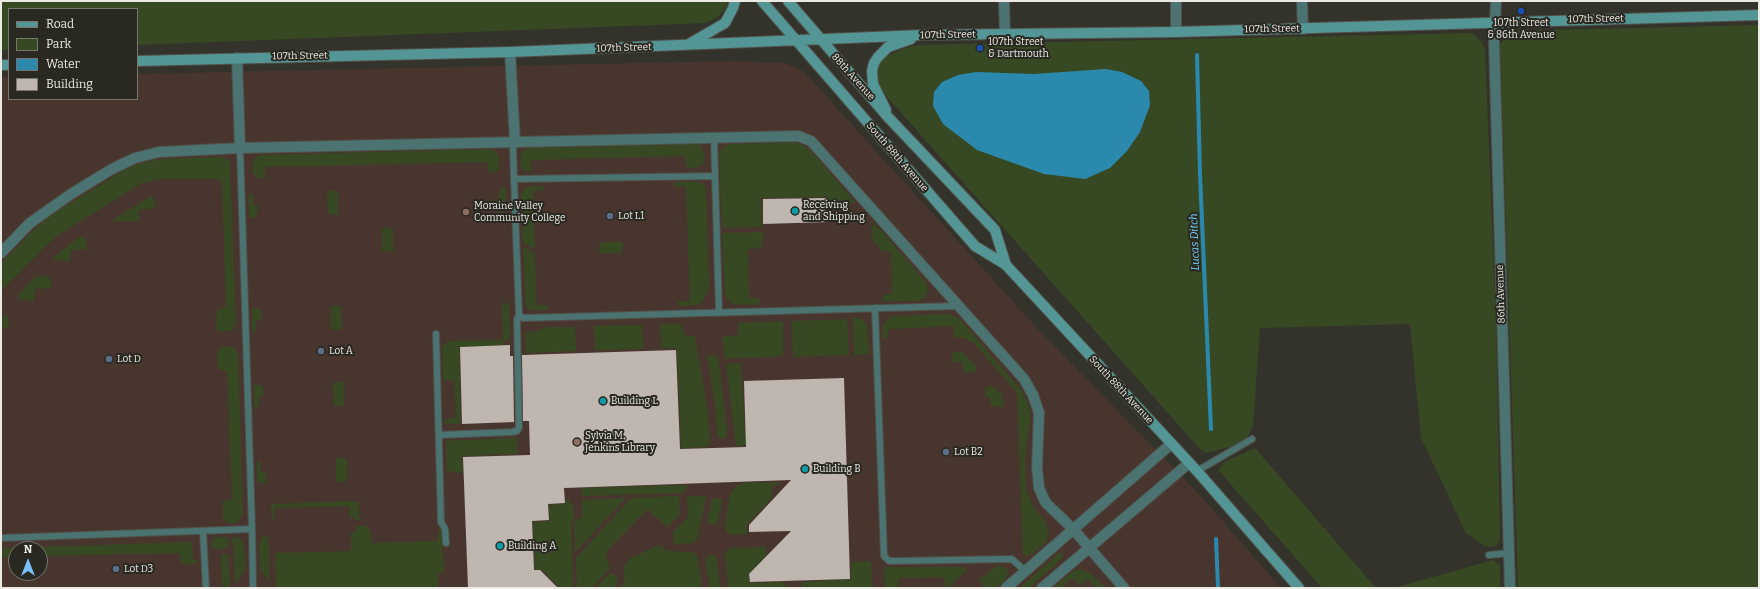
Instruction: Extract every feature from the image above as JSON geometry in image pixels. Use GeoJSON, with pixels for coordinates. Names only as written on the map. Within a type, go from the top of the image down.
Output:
{"type":"FeatureCollection","features":[{"type":"Feature","properties":{"kind":"street"},"geometry":{"type":"LineString","coordinates":[[686,46],[724,23],[733,8],[735,1]]}},
{"type":"Feature","properties":{"kind":"street"},"geometry":{"type":"LineString","coordinates":[[762,1],[796,40]]}},
{"type":"Feature","properties":{"kind":"street","name":"88th Avenue"},"geometry":{"type":"LineString","coordinates":[[788,1],[818,38],[887,116],[921,150]]}},
{"type":"Feature","properties":{"kind":"street"},"geometry":{"type":"LineString","coordinates":[[1004,1],[1005,34]]}},
{"type":"Feature","properties":{"kind":"street"},"geometry":{"type":"LineString","coordinates":[[1176,1],[1176,32]]}},
{"type":"Feature","properties":{"kind":"street"},"geometry":{"type":"LineString","coordinates":[[1302,1],[1302,29]]}},
{"type":"Feature","properties":{"kind":"street","name":"86th Avenue"},"geometry":{"type":"LineString","coordinates":[[1496,1],[1494,21],[1510,588]]}},
{"type":"Feature","properties":{"kind":"street","name":"107th Street"},"geometry":{"type":"LineString","coordinates":[[138,61],[510,52],[686,46],[818,38],[922,35],[1302,29],[1494,21],[1759,15]]}},
{"type":"Feature","properties":{"kind":"street"},"geometry":{"type":"LineString","coordinates":[[887,116],[885,105],[873,84],[872,71],[874,63],[888,47],[922,35]]}},
{"type":"Feature","properties":{"kind":"street","name":"South 88th Avenue"},"geometry":{"type":"LineString","coordinates":[[796,40],[975,246],[1006,265],[1171,444]]}},
{"type":"Feature","properties":{"kind":"street"},"geometry":{"type":"LineString","coordinates":[[510,52],[515,142]]}},
{"type":"Feature","properties":{"kind":"street"},"geometry":{"type":"LineString","coordinates":[[237,58],[240,148]]}},
{"type":"Feature","properties":{"kind":"street"},"geometry":{"type":"LineString","coordinates":[[1,253],[30,223],[47,210],[112,169],[135,158],[159,152],[240,148],[798,136],[811,141],[1024,379],[1031,391],[1039,413],[1037,466],[1039,488],[1046,503],[1073,530],[1124,588]]}},
{"type":"Feature","properties":{"kind":"street","name":"South 88th Avenue"},"geometry":{"type":"LineString","coordinates":[[921,150],[995,230],[1006,265]]}},
{"type":"Feature","properties":{"kind":"street"},"geometry":{"type":"LineString","coordinates":[[1006,588],[1171,444],[1197,471],[1299,588]]}},
{"type":"Feature","properties":{"kind":"street"},"geometry":{"type":"LineString","coordinates":[[1042,588],[1189,463]]}},
{"type":"Feature","properties":{"kind":"lane"},"geometry":{"type":"LineString","coordinates":[[714,138],[719,313]]}},
{"type":"Feature","properties":{"kind":"lane"},"geometry":{"type":"LineString","coordinates":[[438,435],[512,432],[517,431],[519,428],[517,319],[519,315],[513,148],[515,142]]}},
{"type":"Feature","properties":{"kind":"lane"},"geometry":{"type":"LineString","coordinates":[[240,148],[253,588]]}},
{"type":"Feature","properties":{"kind":"lane"},"geometry":{"type":"LineString","coordinates":[[514,179],[715,176]]}},
{"type":"Feature","properties":{"kind":"lane"},"geometry":{"type":"LineString","coordinates":[[519,315],[523,318],[958,306]]}},
{"type":"Feature","properties":{"kind":"lane"},"geometry":{"type":"LineString","coordinates":[[875,308],[884,556],[889,561],[1012,559],[1025,571]]}},
{"type":"Feature","properties":{"kind":"lane"},"geometry":{"type":"LineString","coordinates":[[436,334],[441,522],[445,529],[446,543]]}},
{"type":"Feature","properties":{"kind":"lane"},"geometry":{"type":"LineString","coordinates":[[1197,471],[1252,439]]}},
{"type":"Feature","properties":{"kind":"lane"},"geometry":{"type":"LineString","coordinates":[[1,538],[252,529]]}},
{"type":"Feature","properties":{"kind":"lane"},"geometry":{"type":"LineString","coordinates":[[203,531],[206,588]]}},
{"type":"Feature","properties":{"kind":"lane"},"geometry":{"type":"LineString","coordinates":[[1488,555],[1509,553]]}},
{"type":"Feature","properties":{"kind":"shaded area","name":"Moraine Valley Community College"},"geometry":{"type":"Polygon","coordinates":[[[732,61],[784,63],[803,71],[1035,326],[1199,494],[1281,588],[1,588],[1,77],[8,77],[8,100],[138,100],[138,74],[732,61]]]}},
{"type":"Feature","properties":{"kind":"green space"},"geometry":{"type":"Polygon","coordinates":[[[1,1],[728,1],[727,6],[717,18],[705,23],[138,45],[138,8],[8,8],[8,49],[1,50],[1,1]]]}},
{"type":"Feature","properties":{"kind":"green space"},"geometry":{"type":"Polygon","coordinates":[[[1759,25],[1759,588],[1518,588],[1500,44],[1512,31],[1759,25]]]}},
{"type":"Feature","properties":{"kind":"green space"},"geometry":{"type":"Polygon","coordinates":[[[1472,33],[1480,40],[1485,49],[1496,325],[1500,538],[1497,545],[1492,547],[1485,546],[1466,533],[1421,438],[1410,324],[1260,328],[1253,426],[1248,436],[1242,441],[1230,447],[1206,453],[1199,448],[887,97],[878,85],[877,76],[880,64],[887,56],[905,48],[919,45],[1472,33]]]}},
{"type":"Feature","properties":{"kind":"green space"},"geometry":{"type":"Polygon","coordinates":[[[792,142],[801,144],[811,151],[856,203],[828,204],[827,197],[761,198],[762,227],[722,228],[719,154],[722,148],[730,144],[792,142]]]}},
{"type":"Feature","properties":{"kind":"green space"},"geometry":{"type":"Polygon","coordinates":[[[695,144],[701,146],[705,157],[703,164],[695,168],[687,168],[685,156],[531,160],[531,169],[529,172],[522,169],[520,164],[521,153],[528,148],[695,144]]]}},
{"type":"Feature","properties":{"kind":"green space"},"geometry":{"type":"Polygon","coordinates":[[[494,150],[499,156],[499,169],[493,173],[489,172],[487,162],[265,167],[265,177],[259,179],[253,173],[253,160],[260,155],[494,150]]]}},
{"type":"Feature","properties":{"kind":"green space"},"geometry":{"type":"Polygon","coordinates":[[[223,157],[229,160],[230,164],[236,323],[233,330],[220,332],[216,329],[217,310],[226,307],[222,182],[217,179],[159,179],[142,183],[55,237],[1,291],[1,264],[26,237],[51,215],[124,170],[138,164],[161,159],[223,157]]]}},
{"type":"Feature","properties":{"kind":"green space"},"geometry":{"type":"Polygon","coordinates":[[[675,182],[699,182],[706,187],[709,289],[702,302],[697,305],[679,306],[677,304],[678,301],[690,301],[686,187],[676,187],[673,185],[675,182]]]}},
{"type":"Feature","properties":{"kind":"green space"},"geometry":{"type":"Polygon","coordinates":[[[542,186],[544,190],[533,191],[535,249],[523,243],[521,193],[526,187],[542,186]]]}},
{"type":"Feature","properties":{"kind":"green space"},"geometry":{"type":"Polygon","coordinates":[[[500,187],[504,187],[506,190],[506,209],[504,211],[496,212],[494,210],[493,199],[499,199],[500,187]]]}},
{"type":"Feature","properties":{"kind":"green space"},"geometry":{"type":"Polygon","coordinates":[[[329,191],[336,191],[338,193],[338,215],[328,214],[327,193],[329,191]]]}},
{"type":"Feature","properties":{"kind":"green space"},"geometry":{"type":"Polygon","coordinates":[[[248,194],[252,194],[253,196],[253,205],[258,206],[256,217],[251,218],[249,216],[248,194]]]}},
{"type":"Feature","properties":{"kind":"green space"},"geometry":{"type":"Polygon","coordinates":[[[152,196],[155,200],[155,208],[139,210],[139,221],[114,221],[117,217],[152,196]]]}},
{"type":"Feature","properties":{"kind":"green space"},"geometry":{"type":"Polygon","coordinates":[[[871,224],[879,228],[925,281],[928,290],[924,298],[917,301],[882,300],[883,295],[892,294],[891,252],[882,251],[872,239],[871,224]]]}},
{"type":"Feature","properties":{"kind":"green space"},"geometry":{"type":"Polygon","coordinates":[[[384,228],[390,228],[393,230],[393,252],[382,251],[382,230],[384,228]]]}},
{"type":"Feature","properties":{"kind":"green space"},"geometry":{"type":"Polygon","coordinates":[[[763,232],[762,246],[760,248],[748,249],[749,298],[758,298],[760,303],[758,305],[733,304],[728,300],[725,294],[722,233],[763,232]]]}},
{"type":"Feature","properties":{"kind":"green space"},"geometry":{"type":"Polygon","coordinates":[[[85,236],[87,249],[71,250],[70,261],[53,260],[55,256],[78,238],[85,236]]]}},
{"type":"Feature","properties":{"kind":"green space"},"geometry":{"type":"Polygon","coordinates":[[[621,242],[623,244],[622,253],[599,252],[600,243],[621,242]]]}},
{"type":"Feature","properties":{"kind":"green space"},"geometry":{"type":"Polygon","coordinates":[[[523,247],[535,253],[536,305],[546,305],[548,307],[546,310],[530,310],[526,306],[523,247]]]}},
{"type":"Feature","properties":{"kind":"green space"},"geometry":{"type":"Polygon","coordinates":[[[47,276],[50,279],[51,288],[35,289],[34,301],[18,299],[18,295],[35,277],[47,276]]]}},
{"type":"Feature","properties":{"kind":"green space"},"geometry":{"type":"Polygon","coordinates":[[[506,301],[509,306],[510,340],[504,340],[503,345],[459,347],[461,424],[446,424],[444,422],[446,419],[456,418],[454,380],[445,380],[443,377],[442,347],[451,341],[503,340],[502,304],[506,301]]]}},
{"type":"Feature","properties":{"kind":"green space"},"geometry":{"type":"Polygon","coordinates":[[[333,306],[339,306],[341,308],[342,328],[340,330],[331,329],[331,308],[333,306]]]}},
{"type":"Feature","properties":{"kind":"green space"},"geometry":{"type":"Polygon","coordinates":[[[252,308],[261,309],[262,319],[256,320],[256,331],[254,332],[252,330],[252,308]]]}},
{"type":"Feature","properties":{"kind":"green space"},"geometry":{"type":"Polygon","coordinates":[[[949,314],[959,318],[1021,390],[1028,402],[1031,417],[1025,456],[1026,490],[1034,508],[1045,521],[1049,533],[1046,542],[1031,555],[1026,556],[1023,553],[1017,393],[974,343],[964,338],[954,337],[953,326],[888,329],[887,338],[885,339],[882,337],[883,325],[893,316],[949,314]]]}},
{"type":"Feature","properties":{"kind":"green space"},"geometry":{"type":"Polygon","coordinates":[[[3,315],[8,317],[9,327],[1,328],[1,316],[3,315]]]}},
{"type":"Feature","properties":{"kind":"green space"},"geometry":{"type":"Polygon","coordinates":[[[853,317],[861,319],[867,325],[869,354],[854,355],[853,317]]]}},
{"type":"Feature","properties":{"kind":"green space"},"geometry":{"type":"Polygon","coordinates":[[[847,319],[849,355],[793,357],[792,321],[847,319]]]}},
{"type":"Feature","properties":{"kind":"green space"},"geometry":{"type":"Polygon","coordinates":[[[783,321],[783,356],[725,359],[722,337],[738,335],[738,323],[783,321]]]}},
{"type":"Feature","properties":{"kind":"green space"},"geometry":{"type":"Polygon","coordinates":[[[660,324],[681,324],[685,335],[695,337],[707,407],[710,443],[706,447],[681,448],[677,348],[661,348],[660,324]]]}},
{"type":"Feature","properties":{"kind":"green space"},"geometry":{"type":"Polygon","coordinates":[[[642,325],[643,349],[595,350],[594,326],[642,325]]]}},
{"type":"Feature","properties":{"kind":"green space"},"geometry":{"type":"Polygon","coordinates":[[[545,327],[575,327],[576,351],[526,353],[526,332],[538,331],[545,327]]]}},
{"type":"Feature","properties":{"kind":"green space"},"geometry":{"type":"Polygon","coordinates":[[[221,347],[232,347],[238,355],[243,514],[238,522],[234,523],[227,523],[223,519],[223,501],[232,499],[227,371],[219,370],[218,367],[217,351],[221,347]]]}},
{"type":"Feature","properties":{"kind":"green space"},"geometry":{"type":"Polygon","coordinates":[[[961,351],[977,367],[976,372],[964,372],[962,362],[952,362],[952,353],[961,351]]]}},
{"type":"Feature","properties":{"kind":"green space"},"geometry":{"type":"Polygon","coordinates":[[[707,355],[718,356],[727,431],[726,436],[722,439],[718,437],[717,434],[715,405],[707,355]]]}},
{"type":"Feature","properties":{"kind":"green space"},"geometry":{"type":"Polygon","coordinates":[[[741,363],[745,433],[761,433],[762,446],[736,446],[726,364],[741,363]]]}},
{"type":"Feature","properties":{"kind":"green space"},"geometry":{"type":"Polygon","coordinates":[[[336,382],[342,382],[344,384],[344,406],[334,405],[333,384],[336,382]]]}},
{"type":"Feature","properties":{"kind":"green space"},"geometry":{"type":"Polygon","coordinates":[[[255,384],[263,386],[263,396],[259,396],[259,405],[257,408],[254,406],[255,384]]]}},
{"type":"Feature","properties":{"kind":"green space"},"geometry":{"type":"Polygon","coordinates":[[[990,386],[995,388],[1002,395],[1003,407],[991,406],[990,397],[985,397],[985,388],[990,386]]]}},
{"type":"Feature","properties":{"kind":"green space"},"geometry":{"type":"Polygon","coordinates":[[[517,438],[517,454],[462,456],[463,473],[447,471],[446,441],[517,438]]]}},
{"type":"Feature","properties":{"kind":"green space"},"geometry":{"type":"Polygon","coordinates":[[[1255,448],[1376,588],[1322,588],[1218,470],[1226,461],[1255,448]]]}},
{"type":"Feature","properties":{"kind":"green space"},"geometry":{"type":"Polygon","coordinates":[[[338,458],[344,458],[347,460],[347,480],[345,482],[336,481],[336,460],[338,458]]]}},
{"type":"Feature","properties":{"kind":"green space"},"geometry":{"type":"Polygon","coordinates":[[[259,460],[261,462],[261,472],[266,472],[266,483],[264,484],[257,482],[257,462],[259,460]]]}},
{"type":"Feature","properties":{"kind":"green space"},"geometry":{"type":"Polygon","coordinates":[[[779,482],[779,485],[772,485],[772,498],[747,524],[747,534],[731,534],[726,532],[725,524],[730,495],[737,485],[744,483],[779,482]]]}},
{"type":"Feature","properties":{"kind":"green space"},"geometry":{"type":"Polygon","coordinates":[[[687,485],[687,488],[683,493],[582,496],[582,488],[687,485]]]}},
{"type":"Feature","properties":{"kind":"green space"},"geometry":{"type":"Polygon","coordinates":[[[679,496],[680,514],[667,527],[647,509],[607,551],[606,555],[610,568],[592,588],[577,588],[576,558],[631,498],[679,496]]]}},
{"type":"Feature","properties":{"kind":"green space"},"geometry":{"type":"Polygon","coordinates":[[[687,496],[706,496],[698,537],[693,543],[674,544],[673,532],[688,517],[687,496]]]}},
{"type":"Feature","properties":{"kind":"green space"},"geometry":{"type":"Polygon","coordinates":[[[626,498],[575,552],[574,523],[582,517],[582,500],[626,498]]]}},
{"type":"Feature","properties":{"kind":"green space"},"geometry":{"type":"Polygon","coordinates":[[[712,498],[723,499],[717,524],[707,523],[712,498]]]}},
{"type":"Feature","properties":{"kind":"green space"},"geometry":{"type":"Polygon","coordinates":[[[566,500],[570,500],[570,504],[573,504],[574,519],[571,522],[573,588],[560,588],[541,569],[535,570],[533,522],[550,521],[549,505],[565,504],[566,500]]]}},
{"type":"Feature","properties":{"kind":"green space"},"geometry":{"type":"Polygon","coordinates":[[[357,501],[359,503],[359,517],[362,520],[350,518],[349,506],[274,508],[274,519],[272,521],[271,504],[357,501]]]}},
{"type":"Feature","properties":{"kind":"green space"},"geometry":{"type":"Polygon","coordinates":[[[356,526],[366,526],[371,531],[372,543],[437,541],[438,531],[441,530],[444,572],[438,573],[438,588],[276,588],[275,553],[351,551],[351,533],[356,532],[356,526]]]}},
{"type":"Feature","properties":{"kind":"green space"},"geometry":{"type":"Polygon","coordinates":[[[268,536],[269,581],[260,569],[259,544],[262,537],[268,536]]]}},
{"type":"Feature","properties":{"kind":"green space"},"geometry":{"type":"Polygon","coordinates":[[[215,537],[228,537],[228,548],[216,549],[211,546],[212,540],[215,537]]]}},
{"type":"Feature","properties":{"kind":"green space"},"geometry":{"type":"Polygon","coordinates":[[[232,537],[239,537],[244,545],[245,568],[237,583],[235,582],[232,537]]]}},
{"type":"Feature","properties":{"kind":"green space"},"geometry":{"type":"Polygon","coordinates":[[[192,542],[193,560],[198,560],[191,565],[181,563],[180,553],[48,556],[48,547],[192,542]]]}},
{"type":"Feature","properties":{"kind":"green space"},"geometry":{"type":"Polygon","coordinates":[[[658,545],[668,551],[692,552],[697,555],[702,588],[621,588],[625,579],[623,567],[631,558],[658,545]]]}},
{"type":"Feature","properties":{"kind":"green space"},"geometry":{"type":"Polygon","coordinates":[[[766,547],[766,556],[749,574],[749,583],[784,582],[784,584],[790,588],[728,588],[725,552],[731,548],[766,547]]]}},
{"type":"Feature","properties":{"kind":"green space"},"geometry":{"type":"Polygon","coordinates":[[[1,548],[8,548],[8,557],[1,557],[1,548]]]}},
{"type":"Feature","properties":{"kind":"green space"},"geometry":{"type":"Polygon","coordinates":[[[1062,552],[1063,557],[1029,588],[1019,588],[1059,553],[1062,552]]]}},
{"type":"Feature","properties":{"kind":"green space"},"geometry":{"type":"Polygon","coordinates":[[[221,554],[228,554],[230,588],[224,588],[222,585],[221,554]]]}},
{"type":"Feature","properties":{"kind":"green space"},"geometry":{"type":"Polygon","coordinates":[[[712,554],[716,557],[720,588],[710,588],[705,558],[712,554]]]}},
{"type":"Feature","properties":{"kind":"green space"},"geometry":{"type":"Polygon","coordinates":[[[1493,560],[1500,565],[1500,588],[1394,588],[1493,560]]]}},
{"type":"Feature","properties":{"kind":"green space"},"geometry":{"type":"Polygon","coordinates":[[[871,561],[872,588],[802,588],[802,582],[851,579],[851,562],[871,561]]]}},
{"type":"Feature","properties":{"kind":"green space"},"geometry":{"type":"Polygon","coordinates":[[[998,565],[1007,569],[1008,574],[1006,579],[996,588],[985,588],[979,580],[998,565]]]}},
{"type":"Feature","properties":{"kind":"green space"},"geometry":{"type":"Polygon","coordinates":[[[884,567],[963,567],[967,570],[949,587],[945,586],[944,577],[899,578],[898,588],[885,588],[884,567]]]}},
{"type":"Feature","properties":{"kind":"green space"},"geometry":{"type":"Polygon","coordinates":[[[1081,569],[1091,574],[1106,588],[1096,588],[1088,579],[1079,585],[1072,578],[1061,588],[1053,588],[1073,571],[1081,569]]]}},
{"type":"Feature","properties":{"kind":"green space"},"geometry":{"type":"Polygon","coordinates":[[[611,572],[618,579],[616,588],[596,588],[611,572]]]}},
{"type":"Feature","properties":{"kind":"water"},"geometry":{"type":"Polygon","coordinates":[[[1106,69],[1122,72],[1141,81],[1149,91],[1150,105],[1140,132],[1127,151],[1110,168],[1085,179],[1044,174],[977,150],[943,124],[933,106],[934,92],[942,82],[958,75],[976,72],[1034,74],[1106,69]]]}},
{"type":"Feature","properties":{"kind":"building","name":"Receiving and Shipping"},"geometry":{"type":"Polygon","coordinates":[[[827,198],[828,222],[763,224],[763,199],[827,198]]]}},
{"type":"Feature","properties":{"kind":"building"},"geometry":{"type":"Polygon","coordinates":[[[510,345],[510,356],[513,356],[514,422],[462,424],[460,347],[510,345]]]}},
{"type":"Feature","properties":{"kind":"building"},"geometry":{"type":"Polygon","coordinates":[[[676,350],[680,449],[746,447],[744,381],[844,378],[850,579],[750,582],[749,574],[791,531],[749,532],[749,525],[791,480],[564,488],[565,503],[548,504],[549,520],[532,521],[534,570],[540,570],[558,588],[468,588],[463,457],[530,455],[529,421],[523,421],[522,355],[676,350]]]}},
{"type":"Feature","properties":{"kind":"waterway","name":"Lucas Ditch"},"geometry":{"type":"LineString","coordinates":[[1197,55],[1200,174],[1211,429]]}},
{"type":"Feature","properties":{"kind":"waterway","name":"Lucas Ditch"},"geometry":{"type":"LineString","coordinates":[[1216,539],[1218,588]]}},
{"type":"Feature","properties":{"kind":"place","name":"107th Street & 86th Avenue"},"geometry":{"type":"Point","coordinates":[1521,11]}},
{"type":"Feature","properties":{"kind":"place","name":"107th Street & Dartmouth"},"geometry":{"type":"Point","coordinates":[980,48]}},
{"type":"Feature","properties":{"kind":"place","name":"Receiving and Shipping"},"geometry":{"type":"Point","coordinates":[795,211]}},
{"type":"Feature","properties":{"kind":"place","name":"Moraine Valley Community College"},"geometry":{"type":"Point","coordinates":[466,212]}},
{"type":"Feature","properties":{"kind":"place","name":"Lot L1"},"geometry":{"type":"Point","coordinates":[610,216]}},
{"type":"Feature","properties":{"kind":"place","name":"Lot A"},"geometry":{"type":"Point","coordinates":[321,351]}},
{"type":"Feature","properties":{"kind":"place","name":"Lot D"},"geometry":{"type":"Point","coordinates":[109,359]}},
{"type":"Feature","properties":{"kind":"place","name":"Building L"},"geometry":{"type":"Point","coordinates":[603,401]}},
{"type":"Feature","properties":{"kind":"place","name":"Sylvia M. Jenkins Library"},"geometry":{"type":"Point","coordinates":[577,442]}},
{"type":"Feature","properties":{"kind":"place","name":"Lot B2"},"geometry":{"type":"Point","coordinates":[946,452]}},
{"type":"Feature","properties":{"kind":"place","name":"Building B"},"geometry":{"type":"Point","coordinates":[805,469]}},
{"type":"Feature","properties":{"kind":"place","name":"Building A"},"geometry":{"type":"Point","coordinates":[500,546]}},
{"type":"Feature","properties":{"kind":"place","name":"Lot D3"},"geometry":{"type":"Point","coordinates":[116,569]}}]}
